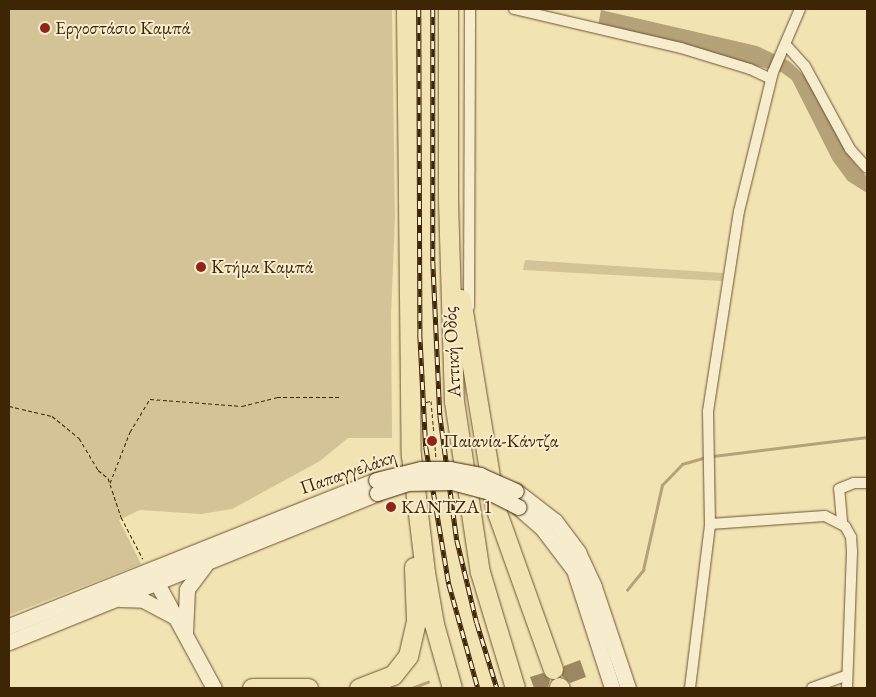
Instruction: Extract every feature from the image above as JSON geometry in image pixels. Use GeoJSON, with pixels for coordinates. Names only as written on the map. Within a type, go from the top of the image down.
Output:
{"type":"FeatureCollection","features":[{"type":"Feature","properties":{"kind":"highway"},"geometry":{"type":"LineString","coordinates":[[359,688],[393,675],[402,667],[413,640],[416,601],[411,455],[406,9]]}},
{"type":"Feature","properties":{"kind":"highway","name":"Αττική Οδός"},"geometry":{"type":"LineString","coordinates":[[448,9],[448,201],[451,347],[460,453],[480,572],[515,688]]}},
{"type":"Feature","properties":{"kind":"highway"},"geometry":{"type":"LineString","coordinates":[[448,201],[458,256],[465,334],[495,508],[558,681]]}},
{"type":"Feature","properties":{"kind":"highway"},"geometry":{"type":"LineString","coordinates":[[411,455],[425,572],[434,624],[452,688]]}},
{"type":"Feature","properties":{"kind":"highway"},"geometry":{"type":"LineString","coordinates":[[252,688],[308,688]]}},
{"type":"Feature","properties":{"kind":"street"},"geometry":{"type":"LineString","coordinates":[[470,9],[468,203],[470,314],[473,338]]}},
{"type":"Feature","properties":{"kind":"street"},"geometry":{"type":"LineString","coordinates":[[514,9],[681,48],[772,76]]}},
{"type":"Feature","properties":{"kind":"street"},"geometry":{"type":"LineString","coordinates":[[690,688],[710,524],[707,443],[708,411],[739,211],[772,76],[800,9]]}},
{"type":"Feature","properties":{"kind":"street"},"geometry":{"type":"LineString","coordinates":[[784,48],[805,66],[850,149],[867,168]]}},
{"type":"Feature","properties":{"kind":"street","name":"Παπαγγελάκη"},"geometry":{"type":"LineString","coordinates":[[9,642],[114,599],[153,576],[213,559],[404,472],[437,468],[473,473],[516,491],[555,521],[578,552],[594,588],[628,688]]}},
{"type":"Feature","properties":{"kind":"street","name":"Παπαγγελάκη"},"geometry":{"type":"LineString","coordinates":[[9,626],[153,576],[376,486],[452,482],[489,492],[518,507],[542,528],[574,570],[612,688]]}},
{"type":"Feature","properties":{"kind":"street"},"geometry":{"type":"LineString","coordinates":[[847,688],[852,552],[850,536],[842,521],[839,489],[854,483],[867,483]]}},
{"type":"Feature","properties":{"kind":"street"},"geometry":{"type":"LineString","coordinates":[[710,524],[825,516],[842,521]]}},
{"type":"Feature","properties":{"kind":"street"},"geometry":{"type":"LineString","coordinates":[[185,636],[187,589],[198,571],[213,559]]}},
{"type":"Feature","properties":{"kind":"street"},"geometry":{"type":"LineString","coordinates":[[153,576],[214,688]]}},
{"type":"Feature","properties":{"kind":"street"},"geometry":{"type":"LineString","coordinates":[[114,599],[143,600],[176,619]]}},
{"type":"Feature","properties":{"kind":"street"},"geometry":{"type":"LineString","coordinates":[[812,688],[847,675]]}},
{"type":"Feature","properties":{"kind":"path"},"geometry":{"type":"LineString","coordinates":[[110,483],[121,462],[130,432],[150,399],[242,406],[277,397],[342,397]]}},
{"type":"Feature","properties":{"kind":"path"},"geometry":{"type":"LineString","coordinates":[[431,401],[437,468]]}},
{"type":"Feature","properties":{"kind":"path"},"geometry":{"type":"LineString","coordinates":[[426,402],[435,401]]}},
{"type":"Feature","properties":{"kind":"path"},"geometry":{"type":"LineString","coordinates":[[9,406],[43,412],[58,419],[79,438],[98,470],[110,483],[121,517],[153,576]]}},
{"type":"Feature","properties":{"kind":"shaded area","name":"Kτήμα Καμπά"},"geometry":{"type":"Polygon","coordinates":[[[9,9],[392,9],[395,218],[391,316],[392,438],[348,438],[320,461],[232,509],[201,514],[140,510],[119,520],[141,564],[9,615],[9,9]]]}},
{"type":"Feature","properties":{"kind":"shaded area"},"geometry":{"type":"Polygon","coordinates":[[[601,10],[757,46],[789,61],[810,81],[852,160],[867,177],[867,193],[848,181],[833,161],[792,80],[781,72],[598,26],[601,10]]]}},
{"type":"Feature","properties":{"kind":"shaded area"},"geometry":{"type":"Polygon","coordinates":[[[525,260],[723,273],[722,281],[523,270],[525,260]]]}},
{"type":"Feature","properties":{"kind":"building"},"geometry":{"type":"Polygon","coordinates":[[[580,660],[586,677],[570,683],[562,676],[564,666],[580,660]]]}},
{"type":"Feature","properties":{"kind":"building"},"geometry":{"type":"Polygon","coordinates":[[[543,673],[550,680],[548,688],[534,688],[530,677],[543,673]]]}},
{"type":"Feature","properties":{"kind":"waterway"},"geometry":{"type":"LineString","coordinates":[[713,456],[867,437]]}},
{"type":"Feature","properties":{"kind":"waterway"},"geometry":{"type":"LineString","coordinates":[[627,590],[643,570],[662,485],[682,464],[707,457]]}},
{"type":"Feature","properties":{"kind":"waterway"},"geometry":{"type":"LineString","coordinates":[[412,688],[428,682]]}},
{"type":"Feature","properties":{"kind":"railway"},"geometry":{"type":"LineString","coordinates":[[419,9],[420,334],[426,447],[449,584],[478,688]]}},
{"type":"Feature","properties":{"kind":"railway"},"geometry":{"type":"LineString","coordinates":[[433,9],[433,261],[440,415],[457,540],[477,623],[497,688]]}},
{"type":"Feature","properties":{"kind":"place","name":"Εργοστάσιο Καμπά"},"geometry":{"type":"Point","coordinates":[45,28]}},
{"type":"Feature","properties":{"kind":"place","name":"Kτήμα Καμπά"},"geometry":{"type":"Point","coordinates":[201,267]}},
{"type":"Feature","properties":{"kind":"place","name":"Παιανία-Κάντζα"},"geometry":{"type":"Point","coordinates":[432,441]}},
{"type":"Feature","properties":{"kind":"place","name":"ΚΑΝΤΖΑ 1"},"geometry":{"type":"Point","coordinates":[391,507]}}]}
